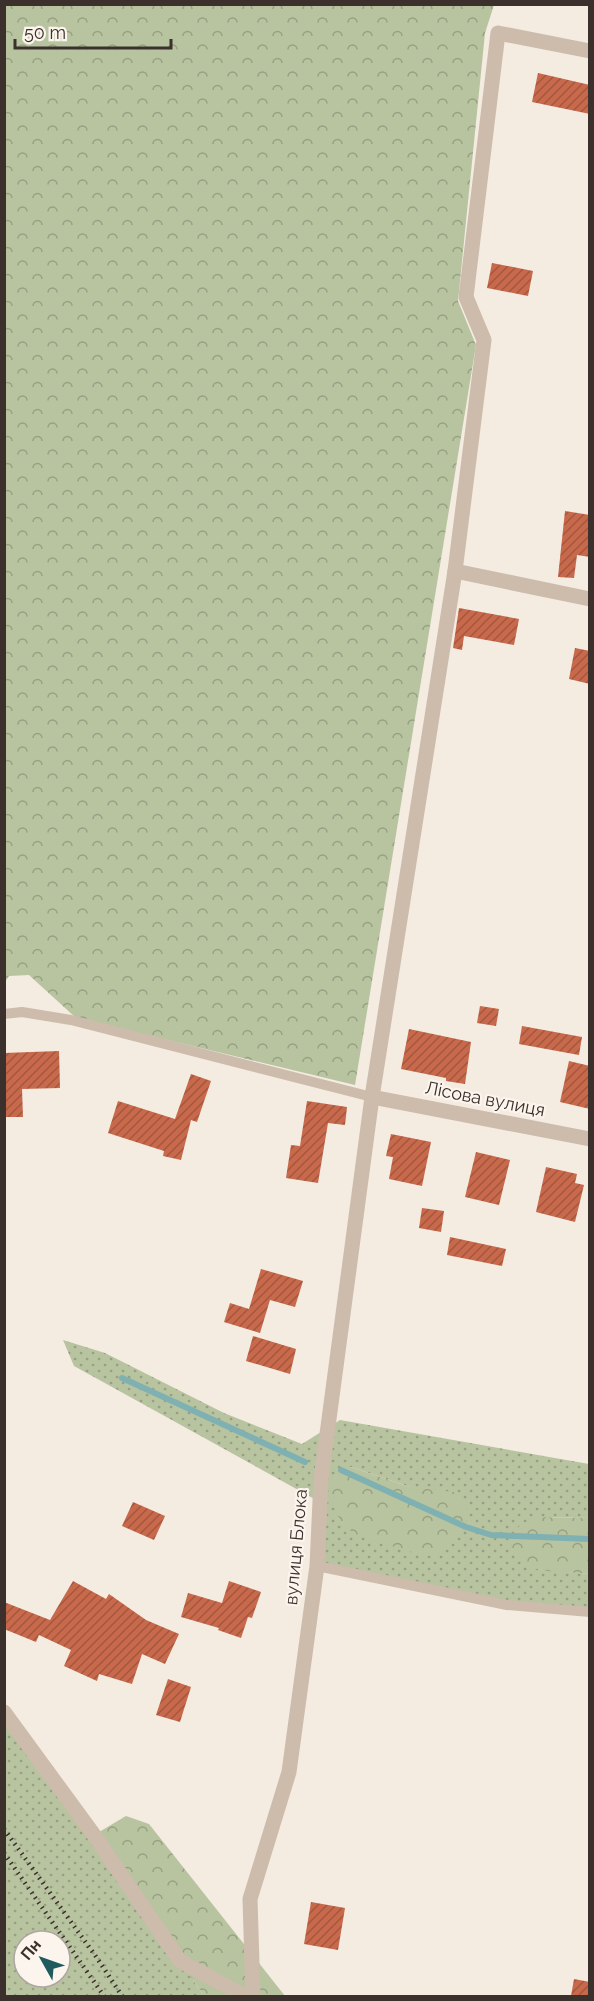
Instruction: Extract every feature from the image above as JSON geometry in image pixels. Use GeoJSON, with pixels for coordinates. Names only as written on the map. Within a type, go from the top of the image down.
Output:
{"type":"FeatureCollection","features":[{"type":"Feature","properties":{"kind":"street","name":"вулиця Блока"},"geometry":{"type":"LineString","coordinates":[[253,1996],[250,1899],[289,1772],[317,1566],[321,1479],[372,1097],[455,571],[484,340],[466,297],[498,33],[590,51]]}},
{"type":"Feature","properties":{"kind":"street"},"geometry":{"type":"LineString","coordinates":[[455,571],[590,599]]}},
{"type":"Feature","properties":{"kind":"street","name":"Лісова вулиця"},"geometry":{"type":"LineString","coordinates":[[372,1097],[590,1139]]}},
{"type":"Feature","properties":{"kind":"street"},"geometry":{"type":"LineString","coordinates":[[4,1712],[94,1835],[180,1961],[245,1996]]}},
{"type":"Feature","properties":{"kind":"lane"},"geometry":{"type":"LineString","coordinates":[[4,1014],[22,1012],[71,1020],[372,1097]]}},
{"type":"Feature","properties":{"kind":"lane"},"geometry":{"type":"LineString","coordinates":[[317,1566],[507,1605],[590,1612]]}},
{"type":"Feature","properties":{"kind":"green space"},"geometry":{"type":"Polygon","coordinates":[[[5,5],[494,5],[485,33],[458,301],[476,345],[355,1085],[76,1018],[29,975],[9,976],[5,982],[5,5]]]}},
{"type":"Feature","properties":{"kind":"green space"},"geometry":{"type":"Polygon","coordinates":[[[63,1340],[105,1353],[224,1413],[302,1444],[340,1420],[589,1464],[589,1518],[539,1517],[538,1569],[589,1574],[589,1612],[506,1605],[317,1566],[320,1502],[74,1366],[63,1340]],[[351,1467],[334,1479],[410,1487],[351,1467]]]}},
{"type":"Feature","properties":{"kind":"green space"},"geometry":{"type":"Polygon","coordinates":[[[351,1467],[410,1487],[454,1492],[463,1500],[467,1510],[466,1527],[448,1546],[436,1553],[422,1555],[355,1535],[340,1520],[331,1499],[330,1489],[334,1479],[351,1467]]]}},
{"type":"Feature","properties":{"kind":"green space"},"geometry":{"type":"Polygon","coordinates":[[[539,1517],[589,1518],[589,1574],[537,1569],[520,1560],[511,1544],[512,1537],[520,1526],[539,1517]]]}},
{"type":"Feature","properties":{"kind":"green space"},"geometry":{"type":"Polygon","coordinates":[[[4,1712],[94,1835],[204,1996],[5,1996],[4,1712]]]}},
{"type":"Feature","properties":{"kind":"green space"},"geometry":{"type":"Polygon","coordinates":[[[126,1816],[149,1824],[285,1996],[204,1996],[94,1835],[126,1816]]]}},
{"type":"Feature","properties":{"kind":"building"},"geometry":{"type":"Polygon","coordinates":[[[538,73],[590,85],[590,114],[532,102],[538,73]]]}},
{"type":"Feature","properties":{"kind":"building"},"geometry":{"type":"Polygon","coordinates":[[[492,263],[533,271],[528,296],[487,288],[492,263]]]}},
{"type":"Feature","properties":{"kind":"building"},"geometry":{"type":"Polygon","coordinates":[[[565,511],[590,515],[590,557],[577,555],[574,578],[558,577],[565,511]]]}},
{"type":"Feature","properties":{"kind":"building"},"geometry":{"type":"Polygon","coordinates":[[[459,608],[519,619],[514,645],[464,636],[462,650],[453,648],[459,608]]]}},
{"type":"Feature","properties":{"kind":"building"},"geometry":{"type":"Polygon","coordinates":[[[575,648],[590,651],[590,684],[569,679],[575,648]]]}},
{"type":"Feature","properties":{"kind":"building"},"geometry":{"type":"Polygon","coordinates":[[[480,1006],[499,1009],[496,1026],[477,1023],[480,1006]]]}},
{"type":"Feature","properties":{"kind":"building"},"geometry":{"type":"Polygon","coordinates":[[[522,1026],[582,1037],[579,1055],[519,1044],[522,1026]]]}},
{"type":"Feature","properties":{"kind":"building"},"geometry":{"type":"Polygon","coordinates":[[[409,1029],[471,1042],[465,1084],[401,1069],[409,1029]]]}},
{"type":"Feature","properties":{"kind":"building"},"geometry":{"type":"Polygon","coordinates":[[[59,1051],[60,1088],[22,1089],[23,1117],[4,1117],[4,1053],[59,1051]]]}},
{"type":"Feature","properties":{"kind":"building"},"geometry":{"type":"Polygon","coordinates":[[[569,1061],[590,1066],[590,1109],[560,1102],[569,1061]]]}},
{"type":"Feature","properties":{"kind":"building"},"geometry":{"type":"Polygon","coordinates":[[[191,1074],[211,1081],[197,1122],[191,1120],[181,1160],[163,1156],[164,1151],[108,1133],[118,1101],[175,1119],[191,1074]]]}},
{"type":"Feature","properties":{"kind":"building"},"geometry":{"type":"Polygon","coordinates":[[[307,1101],[347,1107],[345,1125],[328,1123],[318,1183],[286,1178],[291,1145],[300,1146],[307,1101]]]}},
{"type":"Feature","properties":{"kind":"building"},"geometry":{"type":"Polygon","coordinates":[[[391,1134],[431,1142],[422,1186],[389,1179],[393,1157],[386,1156],[391,1134]]]}},
{"type":"Feature","properties":{"kind":"building"},"geometry":{"type":"Polygon","coordinates":[[[476,1152],[510,1160],[499,1205],[465,1197],[476,1152]]]}},
{"type":"Feature","properties":{"kind":"building"},"geometry":{"type":"Polygon","coordinates":[[[546,1167],[577,1174],[575,1183],[584,1185],[575,1222],[536,1212],[546,1167]]]}},
{"type":"Feature","properties":{"kind":"building"},"geometry":{"type":"Polygon","coordinates":[[[422,1208],[444,1211],[441,1232],[419,1228],[422,1208]]]}},
{"type":"Feature","properties":{"kind":"building"},"geometry":{"type":"Polygon","coordinates":[[[450,1237],[506,1249],[502,1266],[447,1255],[450,1237]]]}},
{"type":"Feature","properties":{"kind":"building"},"geometry":{"type":"Polygon","coordinates":[[[261,1269],[303,1281],[295,1307],[270,1300],[260,1333],[224,1322],[230,1303],[249,1309],[261,1269]]]}},
{"type":"Feature","properties":{"kind":"building"},"geometry":{"type":"Polygon","coordinates":[[[253,1336],[296,1349],[290,1374],[246,1361],[253,1336]]]}},
{"type":"Feature","properties":{"kind":"building"},"geometry":{"type":"Polygon","coordinates":[[[133,1502],[165,1516],[154,1540],[122,1526],[133,1502]]]}},
{"type":"Feature","properties":{"kind":"building"},"geometry":{"type":"Polygon","coordinates":[[[73,1581],[106,1599],[109,1594],[146,1620],[179,1634],[165,1664],[142,1654],[132,1684],[99,1674],[97,1681],[64,1666],[71,1650],[39,1635],[36,1642],[4,1629],[4,1602],[50,1620],[73,1581]]]}},
{"type":"Feature","properties":{"kind":"building"},"geometry":{"type":"Polygon","coordinates":[[[229,1581],[261,1592],[252,1618],[248,1617],[241,1638],[218,1630],[219,1628],[181,1617],[188,1593],[222,1603],[229,1581]]]}},
{"type":"Feature","properties":{"kind":"building"},"geometry":{"type":"Polygon","coordinates":[[[168,1679],[191,1687],[180,1722],[156,1715],[168,1679]]]}},
{"type":"Feature","properties":{"kind":"building"},"geometry":{"type":"Polygon","coordinates":[[[311,1902],[345,1908],[338,1950],[304,1944],[311,1902]]]}},
{"type":"Feature","properties":{"kind":"building"},"geometry":{"type":"Polygon","coordinates":[[[574,1979],[590,1982],[590,1996],[571,1996],[574,1979]]]}},
{"type":"Feature","properties":{"kind":"waterway"},"geometry":{"type":"LineString","coordinates":[[122,1378],[305,1462]]}},
{"type":"Feature","properties":{"kind":"waterway"},"geometry":{"type":"LineString","coordinates":[[341,1470],[466,1527],[491,1535],[590,1539]]}},
{"type":"Feature","properties":{"kind":"railway"},"geometry":{"type":"LineString","coordinates":[[4,1829],[122,1996]]}},
{"type":"Feature","properties":{"kind":"railway"},"geometry":{"type":"LineString","coordinates":[[4,1853],[104,1996]]}}]}
